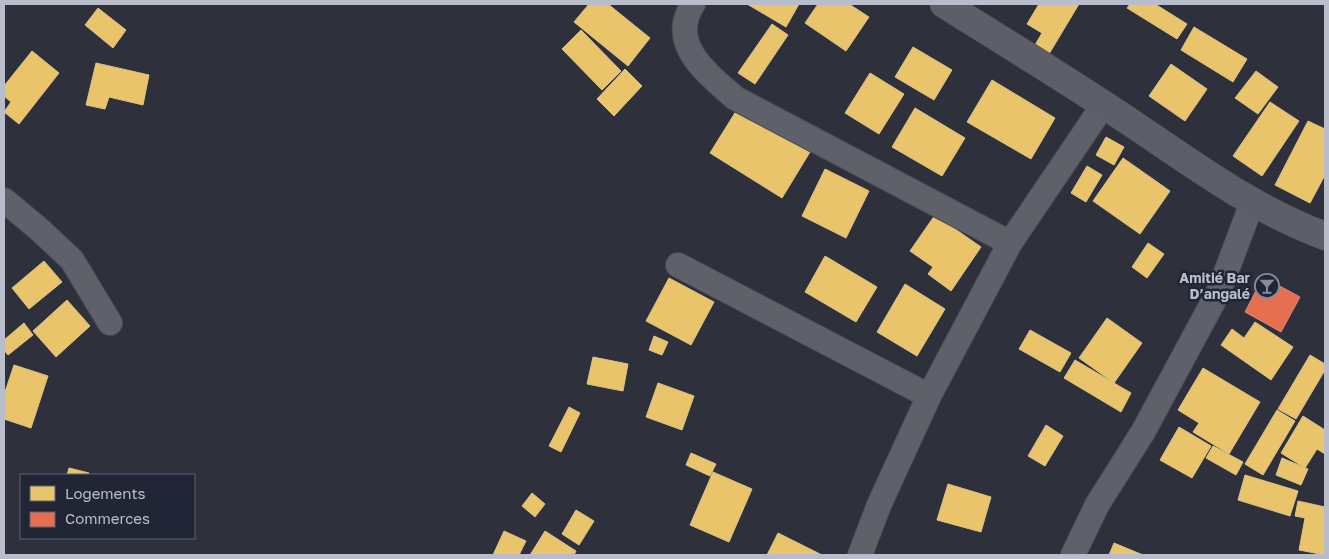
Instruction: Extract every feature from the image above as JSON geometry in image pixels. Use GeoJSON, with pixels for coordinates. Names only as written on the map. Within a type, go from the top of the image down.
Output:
{"type":"FeatureCollection","features":[{"type":"Feature","properties":{"kind":"street"},"geometry":{"type":"LineString","coordinates":[[693,4],[686,14],[686,40],[698,65],[735,98],[1010,243]]}},
{"type":"Feature","properties":{"kind":"street"},"geometry":{"type":"LineString","coordinates":[[944,4],[1104,104],[1252,203],[1308,230],[1325,236]]}},
{"type":"Feature","properties":{"kind":"street"},"geometry":{"type":"LineString","coordinates":[[860,555],[879,505],[930,396],[1010,243],[1104,104]]}},
{"type":"Feature","properties":{"kind":"street"},"geometry":{"type":"LineString","coordinates":[[4,200],[72,260],[110,323]]}},
{"type":"Feature","properties":{"kind":"street"},"geometry":{"type":"LineString","coordinates":[[1073,555],[1097,505],[1143,432],[1219,291],[1252,203]]}},
{"type":"Feature","properties":{"kind":"street"},"geometry":{"type":"LineString","coordinates":[[678,265],[930,396]]}},
{"type":"Feature","properties":{"kind":"building: Logements"},"geometry":{"type":"Polygon","coordinates":[[[589,4],[608,4],[650,38],[628,66],[574,22],[589,4]]]}},
{"type":"Feature","properties":{"kind":"building: Logements"},"geometry":{"type":"Polygon","coordinates":[[[747,4],[799,4],[786,27],[747,4]]]}},
{"type":"Feature","properties":{"kind":"building: Logements"},"geometry":{"type":"Polygon","coordinates":[[[818,4],[849,4],[869,17],[846,51],[805,23],[818,4]]]}},
{"type":"Feature","properties":{"kind":"building: Logements"},"geometry":{"type":"Polygon","coordinates":[[[1039,4],[1079,4],[1049,54],[1035,45],[1042,33],[1027,24],[1039,4]]]}},
{"type":"Feature","properties":{"kind":"building: Logements"},"geometry":{"type":"Polygon","coordinates":[[[1130,4],[1155,4],[1187,24],[1177,39],[1127,8],[1130,4]]]}},
{"type":"Feature","properties":{"kind":"building: Logements"},"geometry":{"type":"Polygon","coordinates":[[[98,8],[126,30],[113,48],[85,25],[98,8]]]}},
{"type":"Feature","properties":{"kind":"building: Logements"},"geometry":{"type":"Polygon","coordinates":[[[772,24],[788,35],[755,84],[738,73],[772,24]]]}},
{"type":"Feature","properties":{"kind":"building: Logements"},"geometry":{"type":"Polygon","coordinates":[[[1194,27],[1247,59],[1233,82],[1181,50],[1194,27]]]}},
{"type":"Feature","properties":{"kind":"building: Logements"},"geometry":{"type":"Polygon","coordinates":[[[581,30],[621,71],[602,90],[562,49],[581,30]]]}},
{"type":"Feature","properties":{"kind":"building: Logements"},"geometry":{"type":"Polygon","coordinates":[[[913,47],[952,70],[934,100],[895,77],[913,47]]]}},
{"type":"Feature","properties":{"kind":"building: Logements"},"geometry":{"type":"Polygon","coordinates":[[[32,51],[59,73],[19,124],[4,112],[11,102],[4,96],[4,86],[32,51]]]}},
{"type":"Feature","properties":{"kind":"building: Logements"},"geometry":{"type":"Polygon","coordinates":[[[96,63],[149,75],[143,105],[109,97],[105,109],[86,105],[96,63]]]}},
{"type":"Feature","properties":{"kind":"building: Logements"},"geometry":{"type":"Polygon","coordinates":[[[1171,64],[1207,89],[1185,121],[1149,96],[1171,64]]]}},
{"type":"Feature","properties":{"kind":"building: Logements"},"geometry":{"type":"Polygon","coordinates":[[[625,69],[642,86],[614,116],[597,99],[625,69]]]}},
{"type":"Feature","properties":{"kind":"building: Logements"},"geometry":{"type":"Polygon","coordinates":[[[1256,71],[1278,87],[1258,114],[1235,98],[1256,71]]]}},
{"type":"Feature","properties":{"kind":"building: Logements"},"geometry":{"type":"Polygon","coordinates":[[[870,73],[904,94],[879,134],[845,113],[870,73]]]}},
{"type":"Feature","properties":{"kind":"building: Logements"},"geometry":{"type":"Polygon","coordinates":[[[992,80],[1055,118],[1031,159],[967,122],[992,80]]]}},
{"type":"Feature","properties":{"kind":"building: Logements"},"geometry":{"type":"Polygon","coordinates":[[[1270,102],[1299,121],[1262,176],[1233,156],[1270,102]]]}},
{"type":"Feature","properties":{"kind":"building: Logements"},"geometry":{"type":"Polygon","coordinates":[[[738,108],[810,152],[782,198],[710,153],[738,108]]]}},
{"type":"Feature","properties":{"kind":"building: Logements"},"geometry":{"type":"Polygon","coordinates":[[[915,108],[965,138],[942,176],[892,147],[915,108]]]}},
{"type":"Feature","properties":{"kind":"building: Logements"},"geometry":{"type":"Polygon","coordinates":[[[1308,121],[1325,129],[1325,175],[1310,203],[1275,185],[1308,121]]]}},
{"type":"Feature","properties":{"kind":"building: Logements"},"geometry":{"type":"Polygon","coordinates":[[[1106,137],[1124,147],[1114,165],[1096,155],[1106,137]]]}},
{"type":"Feature","properties":{"kind":"building: Logements"},"geometry":{"type":"Polygon","coordinates":[[[1123,158],[1170,191],[1140,234],[1093,201],[1123,158]]]}},
{"type":"Feature","properties":{"kind":"building: Logements"},"geometry":{"type":"Polygon","coordinates":[[[1087,166],[1102,175],[1086,202],[1071,193],[1087,166]]]}},
{"type":"Feature","properties":{"kind":"building: Logements"},"geometry":{"type":"Polygon","coordinates":[[[825,169],[869,191],[846,238],[802,216],[825,169]]]}},
{"type":"Feature","properties":{"kind":"building: Logements"},"geometry":{"type":"Polygon","coordinates":[[[935,215],[981,247],[951,291],[928,274],[933,267],[910,251],[935,215]]]}},
{"type":"Feature","properties":{"kind":"building: Logements"},"geometry":{"type":"Polygon","coordinates":[[[1148,243],[1164,254],[1147,278],[1132,267],[1148,243]]]}},
{"type":"Feature","properties":{"kind":"building: Logements"},"geometry":{"type":"Polygon","coordinates":[[[825,256],[877,287],[856,322],[805,292],[825,256]]]}},
{"type":"Feature","properties":{"kind":"building: Logements"},"geometry":{"type":"Polygon","coordinates":[[[44,261],[62,282],[29,309],[12,288],[44,261]]]}},
{"type":"Feature","properties":{"kind":"building: Logements"},"geometry":{"type":"Polygon","coordinates":[[[669,278],[714,302],[691,345],[646,321],[669,278]]]}},
{"type":"Feature","properties":{"kind":"building: Logements"},"geometry":{"type":"Polygon","coordinates":[[[905,284],[945,309],[917,356],[877,332],[905,284]]]}},
{"type":"Feature","properties":{"kind":"building: Logements"},"geometry":{"type":"Polygon","coordinates":[[[67,300],[90,326],[56,357],[33,331],[67,300]]]}},
{"type":"Feature","properties":{"kind":"building: Logements"},"geometry":{"type":"Polygon","coordinates":[[[1107,318],[1142,343],[1114,383],[1079,358],[1107,318]]]}},
{"type":"Feature","properties":{"kind":"building: Logements"},"geometry":{"type":"Polygon","coordinates":[[[1255,322],[1293,347],[1271,380],[1221,345],[1232,329],[1244,338],[1255,322]]]}},
{"type":"Feature","properties":{"kind":"building: Logements"},"geometry":{"type":"Polygon","coordinates":[[[24,323],[33,335],[8,355],[4,350],[4,340],[24,323]]]}},
{"type":"Feature","properties":{"kind":"building: Logements"},"geometry":{"type":"Polygon","coordinates":[[[1030,330],[1071,353],[1060,372],[1019,349],[1030,330]]]}},
{"type":"Feature","properties":{"kind":"building: Logements"},"geometry":{"type":"Polygon","coordinates":[[[654,336],[668,342],[662,355],[649,350],[654,336]]]}},
{"type":"Feature","properties":{"kind":"building: Logements"},"geometry":{"type":"Polygon","coordinates":[[[1310,355],[1325,364],[1325,370],[1296,419],[1278,409],[1310,355]]]}},
{"type":"Feature","properties":{"kind":"building: Logements"},"geometry":{"type":"Polygon","coordinates":[[[593,357],[628,364],[623,391],[587,384],[593,357]]]}},
{"type":"Feature","properties":{"kind":"building: Logements"},"geometry":{"type":"Polygon","coordinates":[[[1075,360],[1131,393],[1121,412],[1064,378],[1075,360]]]}},
{"type":"Feature","properties":{"kind":"building: Logements"},"geometry":{"type":"Polygon","coordinates":[[[14,365],[48,376],[31,428],[4,419],[4,395],[14,365]]]}},
{"type":"Feature","properties":{"kind":"building: Logements"},"geometry":{"type":"Polygon","coordinates":[[[1203,368],[1260,402],[1229,454],[1193,432],[1199,423],[1178,410],[1203,368]]]}},
{"type":"Feature","properties":{"kind":"building: Logements"},"geometry":{"type":"Polygon","coordinates":[[[658,383],[694,396],[682,430],[646,417],[658,383]]]}},
{"type":"Feature","properties":{"kind":"building: Logements"},"geometry":{"type":"Polygon","coordinates":[[[569,407],[580,413],[561,452],[549,446],[569,407]]]}},
{"type":"Feature","properties":{"kind":"building: Logements"},"geometry":{"type":"Polygon","coordinates":[[[1277,410],[1295,421],[1263,475],[1245,464],[1277,410]]]}},
{"type":"Feature","properties":{"kind":"building: Logements"},"geometry":{"type":"Polygon","coordinates":[[[1303,416],[1325,430],[1325,454],[1317,449],[1305,468],[1281,453],[1303,416]]]}},
{"type":"Feature","properties":{"kind":"building: Logements"},"geometry":{"type":"Polygon","coordinates":[[[1046,425],[1063,436],[1045,466],[1028,456],[1046,425]]]}},
{"type":"Feature","properties":{"kind":"building: Logements"},"geometry":{"type":"Polygon","coordinates":[[[1179,427],[1211,446],[1192,478],[1160,460],[1179,427]]]}},
{"type":"Feature","properties":{"kind":"building: Logements"},"geometry":{"type":"Polygon","coordinates":[[[1213,446],[1243,462],[1236,475],[1206,458],[1213,446]]]}},
{"type":"Feature","properties":{"kind":"building: Logements"},"geometry":{"type":"Polygon","coordinates":[[[691,453],[716,464],[710,476],[686,465],[691,453]]]}},
{"type":"Feature","properties":{"kind":"building: Logements"},"geometry":{"type":"Polygon","coordinates":[[[1282,458],[1308,469],[1301,485],[1276,475],[1282,458]]]}},
{"type":"Feature","properties":{"kind":"building: Logements"},"geometry":{"type":"Polygon","coordinates":[[[69,468],[89,473],[88,474],[67,474],[69,468]]]}},
{"type":"Feature","properties":{"kind":"building: Logements"},"geometry":{"type":"Polygon","coordinates":[[[713,472],[752,489],[729,542],[690,525],[713,472]]]}},
{"type":"Feature","properties":{"kind":"building: Logements"},"geometry":{"type":"Polygon","coordinates":[[[1245,475],[1298,491],[1290,516],[1238,500],[1245,475]]]}},
{"type":"Feature","properties":{"kind":"building: Logements"},"geometry":{"type":"Polygon","coordinates":[[[948,484],[991,497],[981,532],[937,520],[948,484]]]}},
{"type":"Feature","properties":{"kind":"building: Logements"},"geometry":{"type":"Polygon","coordinates":[[[532,493],[545,504],[535,517],[522,506],[532,493]]]}},
{"type":"Feature","properties":{"kind":"building: Logements"},"geometry":{"type":"Polygon","coordinates":[[[1298,501],[1325,507],[1325,555],[1299,550],[1305,518],[1295,516],[1298,501]]]}},
{"type":"Feature","properties":{"kind":"building: Logements"},"geometry":{"type":"Polygon","coordinates":[[[576,510],[594,521],[579,545],[562,534],[576,510]]]}},
{"type":"Feature","properties":{"kind":"building: Logements"},"geometry":{"type":"Polygon","coordinates":[[[504,531],[526,541],[519,555],[493,555],[504,531]]]}},
{"type":"Feature","properties":{"kind":"building: Logements"},"geometry":{"type":"Polygon","coordinates":[[[545,531],[576,551],[574,555],[530,555],[545,531]]]}},
{"type":"Feature","properties":{"kind":"building: Logements"},"geometry":{"type":"Polygon","coordinates":[[[778,533],[822,555],[767,555],[778,533]]]}},
{"type":"Feature","properties":{"kind":"building: Logements"},"geometry":{"type":"Polygon","coordinates":[[[1114,543],[1143,555],[1109,555],[1114,543]]]}},
{"type":"Feature","properties":{"kind":"building: Commerces"},"geometry":{"type":"Polygon","coordinates":[[[1263,277],[1300,297],[1281,332],[1245,312],[1263,277]]]}},
{"type":"Feature","properties":{"kind":"place","name":"Amitié Bar D’angalé"},"geometry":{"type":"Point","coordinates":[1267,286]}}]}
